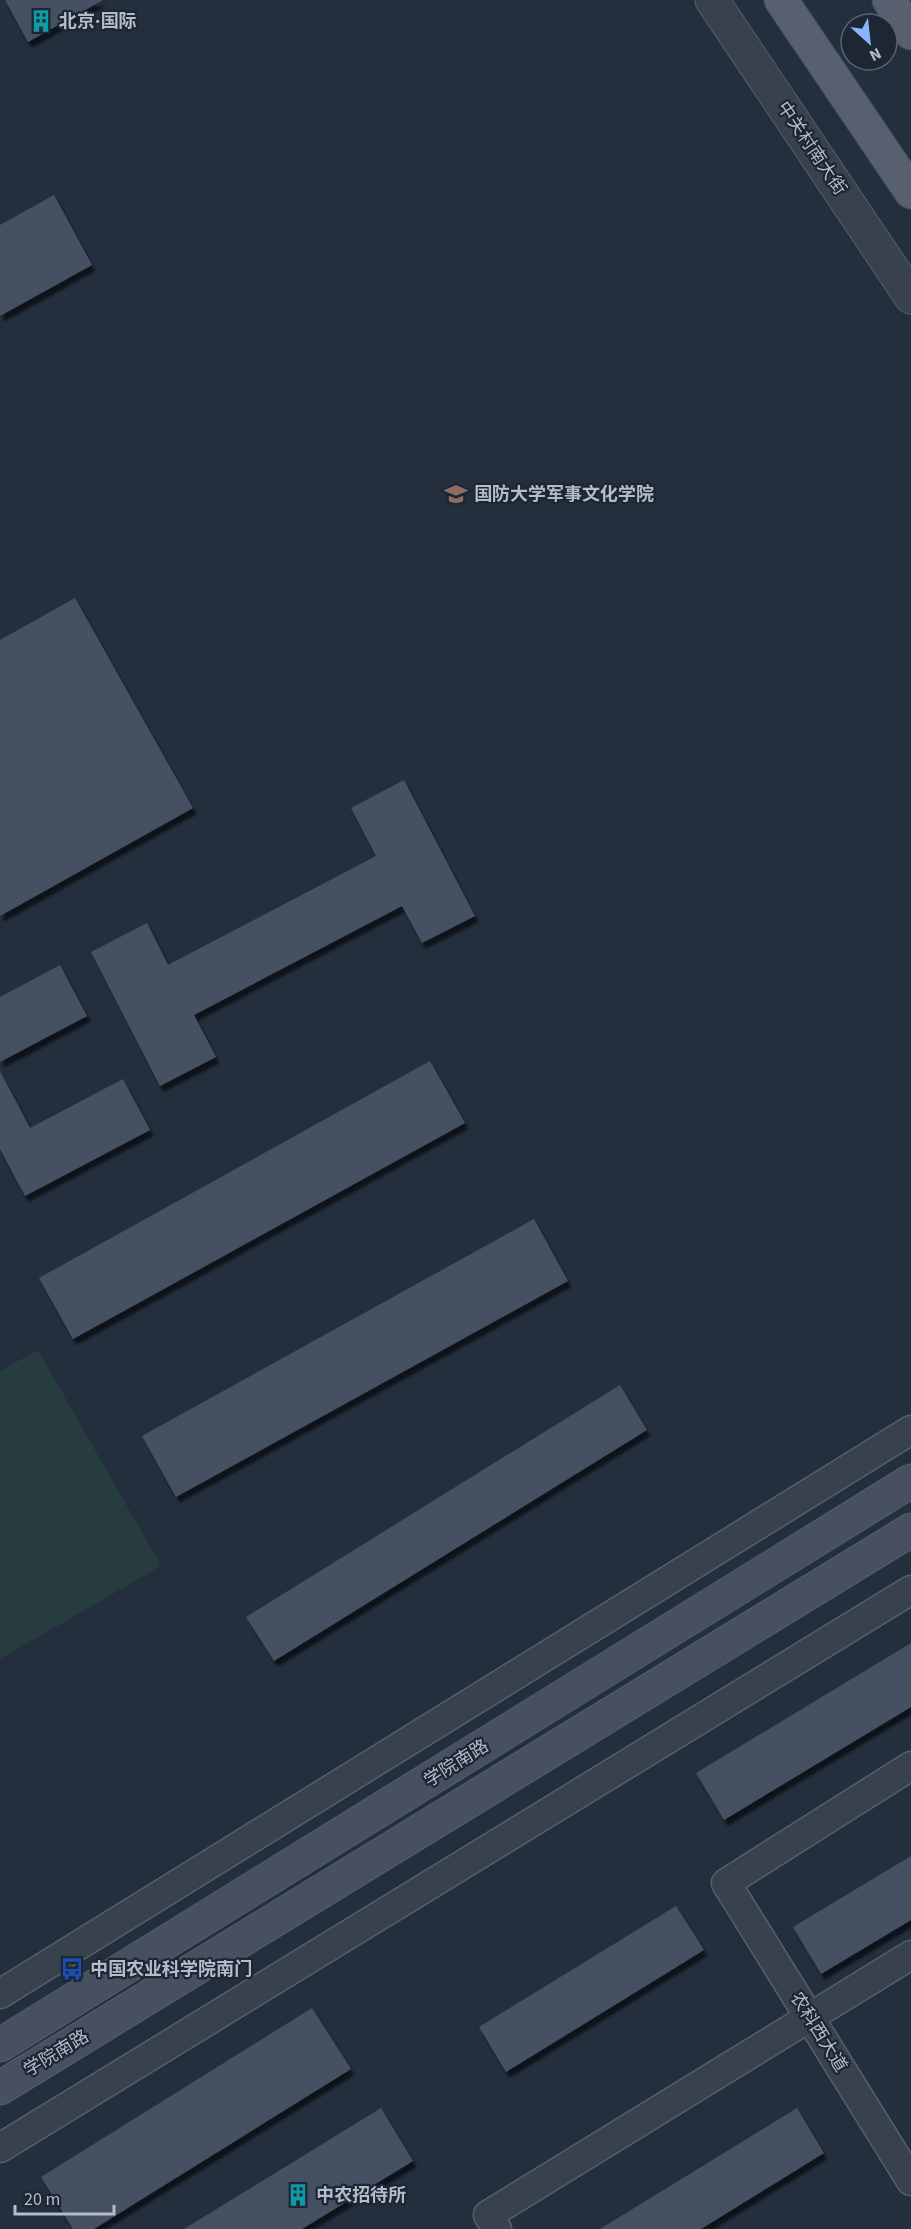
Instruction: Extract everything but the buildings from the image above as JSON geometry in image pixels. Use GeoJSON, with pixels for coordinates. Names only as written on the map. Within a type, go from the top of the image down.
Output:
{"type":"FeatureCollection","features":[{"type":"Feature","properties":{"kind":"main road"},"geometry":{"type":"LineString","coordinates":[[781,0],[911,192]]}},
{"type":"Feature","properties":{"kind":"main road","name":"学院南路"},"geometry":{"type":"LineString","coordinates":[[0,2045],[911,1481]]}},
{"type":"Feature","properties":{"kind":"main road","name":"学院南路"},"geometry":{"type":"LineString","coordinates":[[0,2088],[911,1530]]}},
{"type":"Feature","properties":{"kind":"street","name":"中关村南大街"},"geometry":{"type":"LineString","coordinates":[[712,0],[911,297]]}},
{"type":"Feature","properties":{"kind":"street"},"geometry":{"type":"LineString","coordinates":[[0,1994],[911,1430]]}},
{"type":"Feature","properties":{"kind":"street"},"geometry":{"type":"LineString","coordinates":[[0,2148],[911,1590]]}},
{"type":"Feature","properties":{"kind":"street","name":"农科西大道"},"geometry":{"type":"LineString","coordinates":[[911,1766],[726,1883],[911,2181]]}},
{"type":"Feature","properties":{"kind":"street"},"geometry":{"type":"LineString","coordinates":[[497,2229],[488,2215],[911,1955]]}},
{"type":"Feature","properties":{"kind":"green space"},"geometry":{"type":"Polygon","coordinates":[[[38,1350],[161,1566],[0,1659],[0,1371],[38,1350]]]}},
{"type":"Feature","properties":{"kind":"place","name":"北京·国际"},"geometry":{"type":"Point","coordinates":[41,21]}},
{"type":"Feature","properties":{"kind":"place","name":"国防大学军事文化学院"},"geometry":{"type":"Point","coordinates":[456,494]}},
{"type":"Feature","properties":{"kind":"place","name":"中国农业科学院南门"},"geometry":{"type":"Point","coordinates":[72,1969]}},
{"type":"Feature","properties":{"kind":"place","name":"中农招待所"},"geometry":{"type":"Point","coordinates":[298,2195]}}]}
